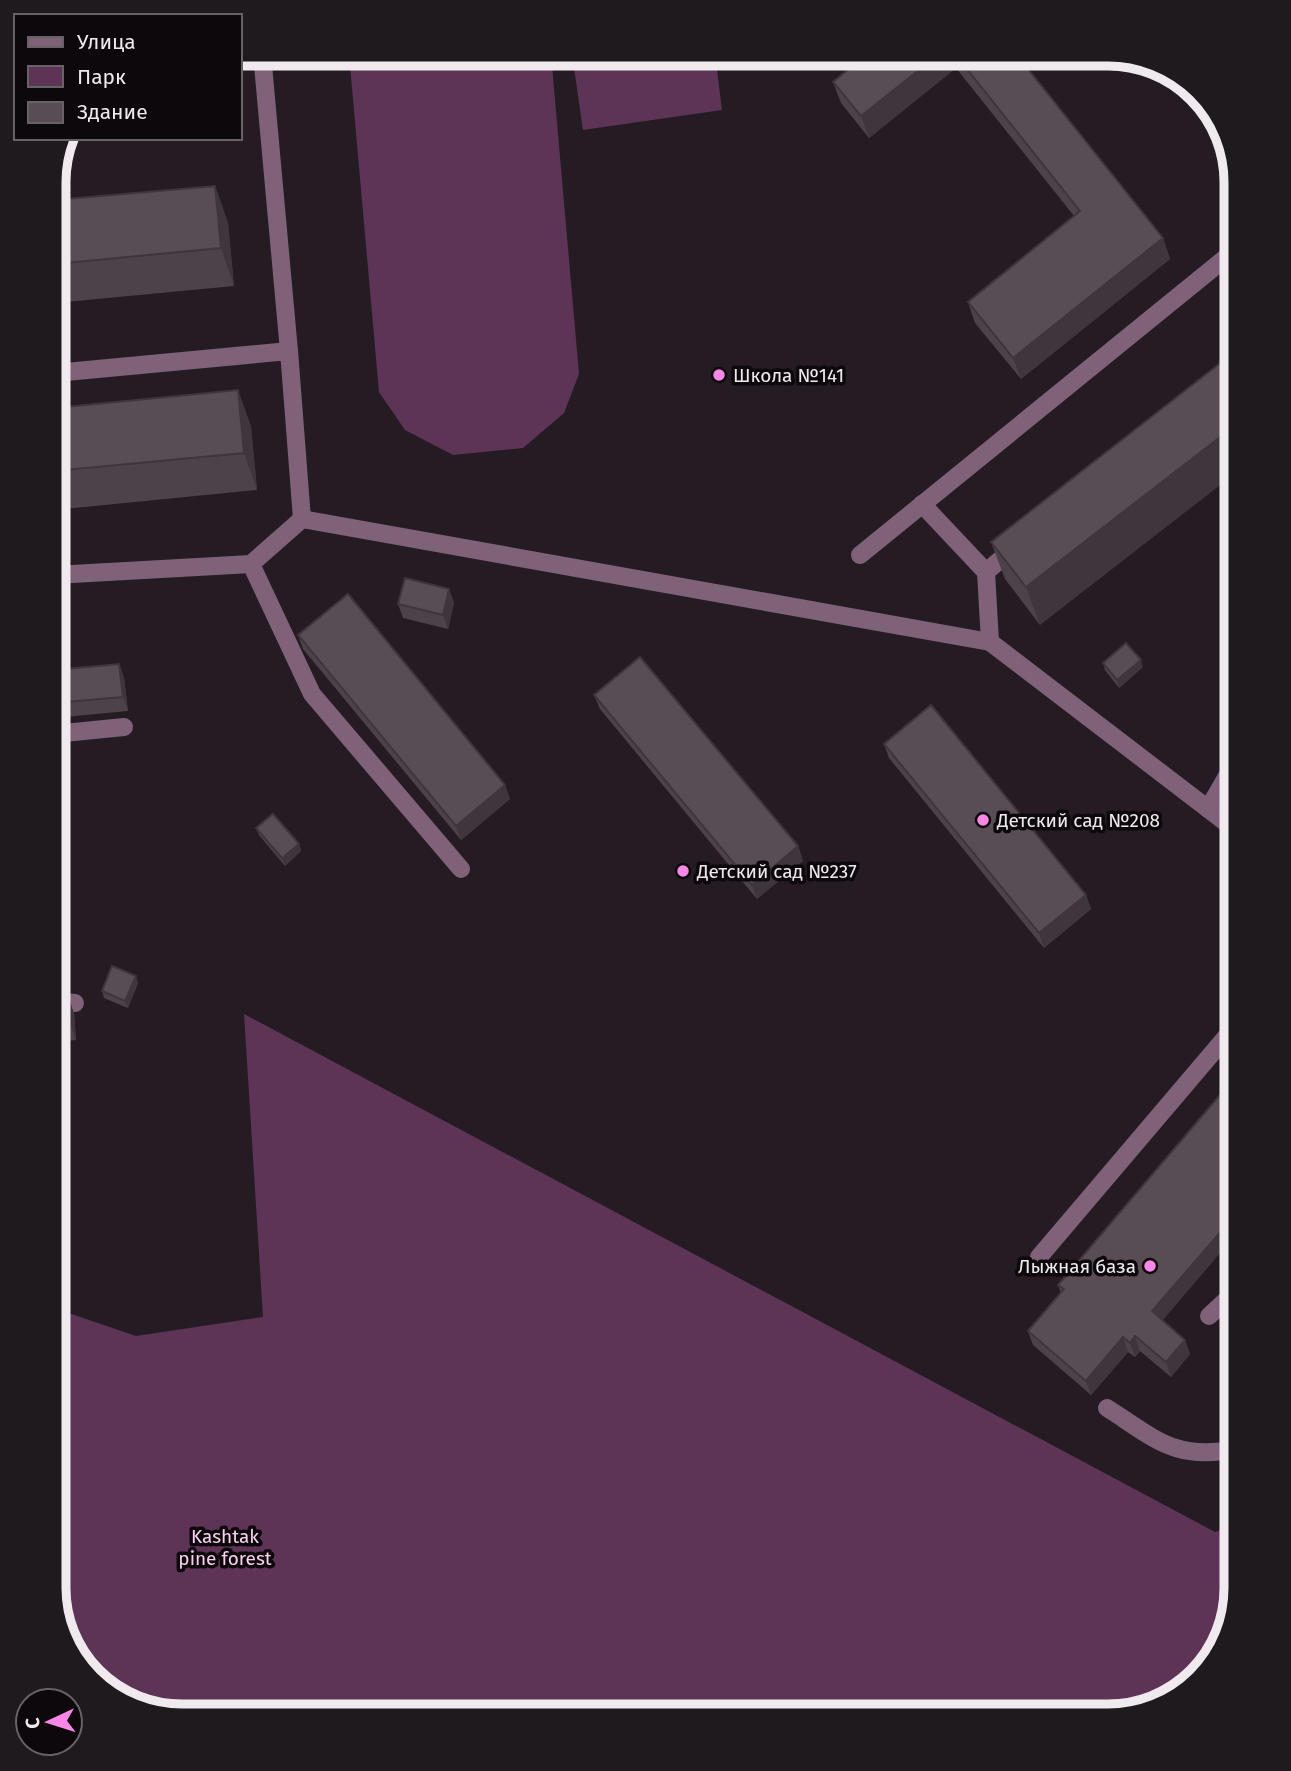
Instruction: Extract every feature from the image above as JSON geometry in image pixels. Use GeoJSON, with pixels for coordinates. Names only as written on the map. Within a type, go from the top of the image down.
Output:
{"type":"FeatureCollection","features":[{"type":"Feature","properties":{"kind":"lane"},"geometry":{"type":"LineString","coordinates":[[263,66],[302,519]]}},
{"type":"Feature","properties":{"kind":"lane"},"geometry":{"type":"LineString","coordinates":[[860,555],[1224,259]]}},
{"type":"Feature","properties":{"kind":"lane"},"geometry":{"type":"LineString","coordinates":[[67,372],[289,351]]}},
{"type":"Feature","properties":{"kind":"lane"},"geometry":{"type":"LineString","coordinates":[[922,505],[986,572],[990,642]]}},
{"type":"Feature","properties":{"kind":"lane"},"geometry":{"type":"LineString","coordinates":[[67,574],[251,564],[302,519]]}},
{"type":"Feature","properties":{"kind":"lane"},"geometry":{"type":"LineString","coordinates":[[302,519],[990,642],[1224,821]]}},
{"type":"Feature","properties":{"kind":"lane"},"geometry":{"type":"LineString","coordinates":[[986,572],[1028,537]]}},
{"type":"Feature","properties":{"kind":"lane"},"geometry":{"type":"LineString","coordinates":[[251,564],[312,694],[461,869]]}},
{"type":"Feature","properties":{"kind":"lane"},"geometry":{"type":"LineString","coordinates":[[67,733],[124,727]]}},
{"type":"Feature","properties":{"kind":"lane"},"geometry":{"type":"LineString","coordinates":[[1208,809],[1224,781]]}},
{"type":"Feature","properties":{"kind":"lane"},"geometry":{"type":"LineString","coordinates":[[66,1002],[75,1003]]}},
{"type":"Feature","properties":{"kind":"lane"},"geometry":{"type":"LineString","coordinates":[[1039,1257],[1224,1039]]}},
{"type":"Feature","properties":{"kind":"lane"},"geometry":{"type":"LineString","coordinates":[[1209,1316],[1224,1302]]}},
{"type":"Feature","properties":{"kind":"lane"},"geometry":{"type":"LineString","coordinates":[[1107,1408],[1174,1451],[1224,1452]]}},
{"type":"Feature","properties":{"kind":"green space"},"geometry":{"type":"Polygon","coordinates":[[[350,66],[552,66],[579,374],[564,413],[523,448],[453,455],[405,430],[379,392],[350,66]]]}},
{"type":"Feature","properties":{"kind":"green space"},"geometry":{"type":"Polygon","coordinates":[[[574,66],[717,67],[722,110],[583,130],[574,66]]]}},
{"type":"Feature","properties":{"kind":"green space","name":"Kashtak pine forest"},"geometry":{"type":"Polygon","coordinates":[[[244,1014],[1215,1532],[1224,1529],[1224,1604],[1221,1619],[1209,1647],[1191,1671],[1153,1696],[1124,1704],[175,1704],[145,1698],[124,1689],[100,1671],[82,1647],[70,1619],[66,1589],[66,1312],[136,1336],[263,1317],[244,1014]]]}},
{"type":"Feature","properties":{"kind":"building"},"geometry":{"type":"Polygon","coordinates":[[[852,67],[923,67],[861,116],[833,82],[852,67]]]}},
{"type":"Feature","properties":{"kind":"building"},"geometry":{"type":"Polygon","coordinates":[[[965,67],[1026,67],[1163,238],[1013,358],[968,302],[1080,211],[965,67]]]}},
{"type":"Feature","properties":{"kind":"building"},"geometry":{"type":"Polygon","coordinates":[[[215,186],[221,248],[67,263],[67,199],[215,186]]]}},
{"type":"Feature","properties":{"kind":"building"},"geometry":{"type":"Polygon","coordinates":[[[1224,360],[1224,434],[1026,587],[991,542],[1224,360]]]}},
{"type":"Feature","properties":{"kind":"building"},"geometry":{"type":"Polygon","coordinates":[[[238,390],[244,453],[67,470],[67,407],[238,390]]]}},
{"type":"Feature","properties":{"kind":"building"},"geometry":{"type":"Polygon","coordinates":[[[405,578],[449,589],[443,615],[398,604],[405,578]]]}},
{"type":"Feature","properties":{"kind":"building"},"geometry":{"type":"Polygon","coordinates":[[[348,594],[505,785],[456,826],[298,635],[348,594]]]}},
{"type":"Feature","properties":{"kind":"building"},"geometry":{"type":"Polygon","coordinates":[[[1126,643],[1141,660],[1117,680],[1103,663],[1126,643]]]}},
{"type":"Feature","properties":{"kind":"building"},"geometry":{"type":"Polygon","coordinates":[[[640,657],[798,846],[752,885],[594,695],[640,657]]]}},
{"type":"Feature","properties":{"kind":"building"},"geometry":{"type":"Polygon","coordinates":[[[119,664],[123,697],[67,702],[67,669],[119,664]]]}},
{"type":"Feature","properties":{"kind":"building"},"geometry":{"type":"Polygon","coordinates":[[[931,705],[1086,895],[1039,933],[884,744],[931,705]]]}},
{"type":"Feature","properties":{"kind":"building"},"geometry":{"type":"Polygon","coordinates":[[[273,814],[299,844],[282,858],[256,828],[273,814]]]}},
{"type":"Feature","properties":{"kind":"building"},"geometry":{"type":"Polygon","coordinates":[[[112,966],[136,976],[125,1001],[102,991],[112,966]]]}},
{"type":"Feature","properties":{"kind":"building"},"geometry":{"type":"Polygon","coordinates":[[[66,999],[69,999],[71,1026],[66,1027],[66,999]]]}},
{"type":"Feature","properties":{"kind":"building","name":"Лыжная база"},"geometry":{"type":"Polygon","coordinates":[[[1224,1090],[1224,1228],[1152,1311],[1185,1340],[1166,1362],[1135,1336],[1130,1343],[1123,1337],[1086,1381],[1028,1331],[1064,1289],[1058,1285],[1224,1090]]]}},
{"type":"Feature","properties":{"kind":"place","name":"Школа №141"},"geometry":{"type":"Point","coordinates":[719,375]}},
{"type":"Feature","properties":{"kind":"place","name":"Детский сад №208"},"geometry":{"type":"Point","coordinates":[983,820]}},
{"type":"Feature","properties":{"kind":"place","name":"Детский сад №237"},"geometry":{"type":"Point","coordinates":[683,871]}},
{"type":"Feature","properties":{"kind":"place","name":"Лыжная база"},"geometry":{"type":"Point","coordinates":[1150,1266]}}]}
